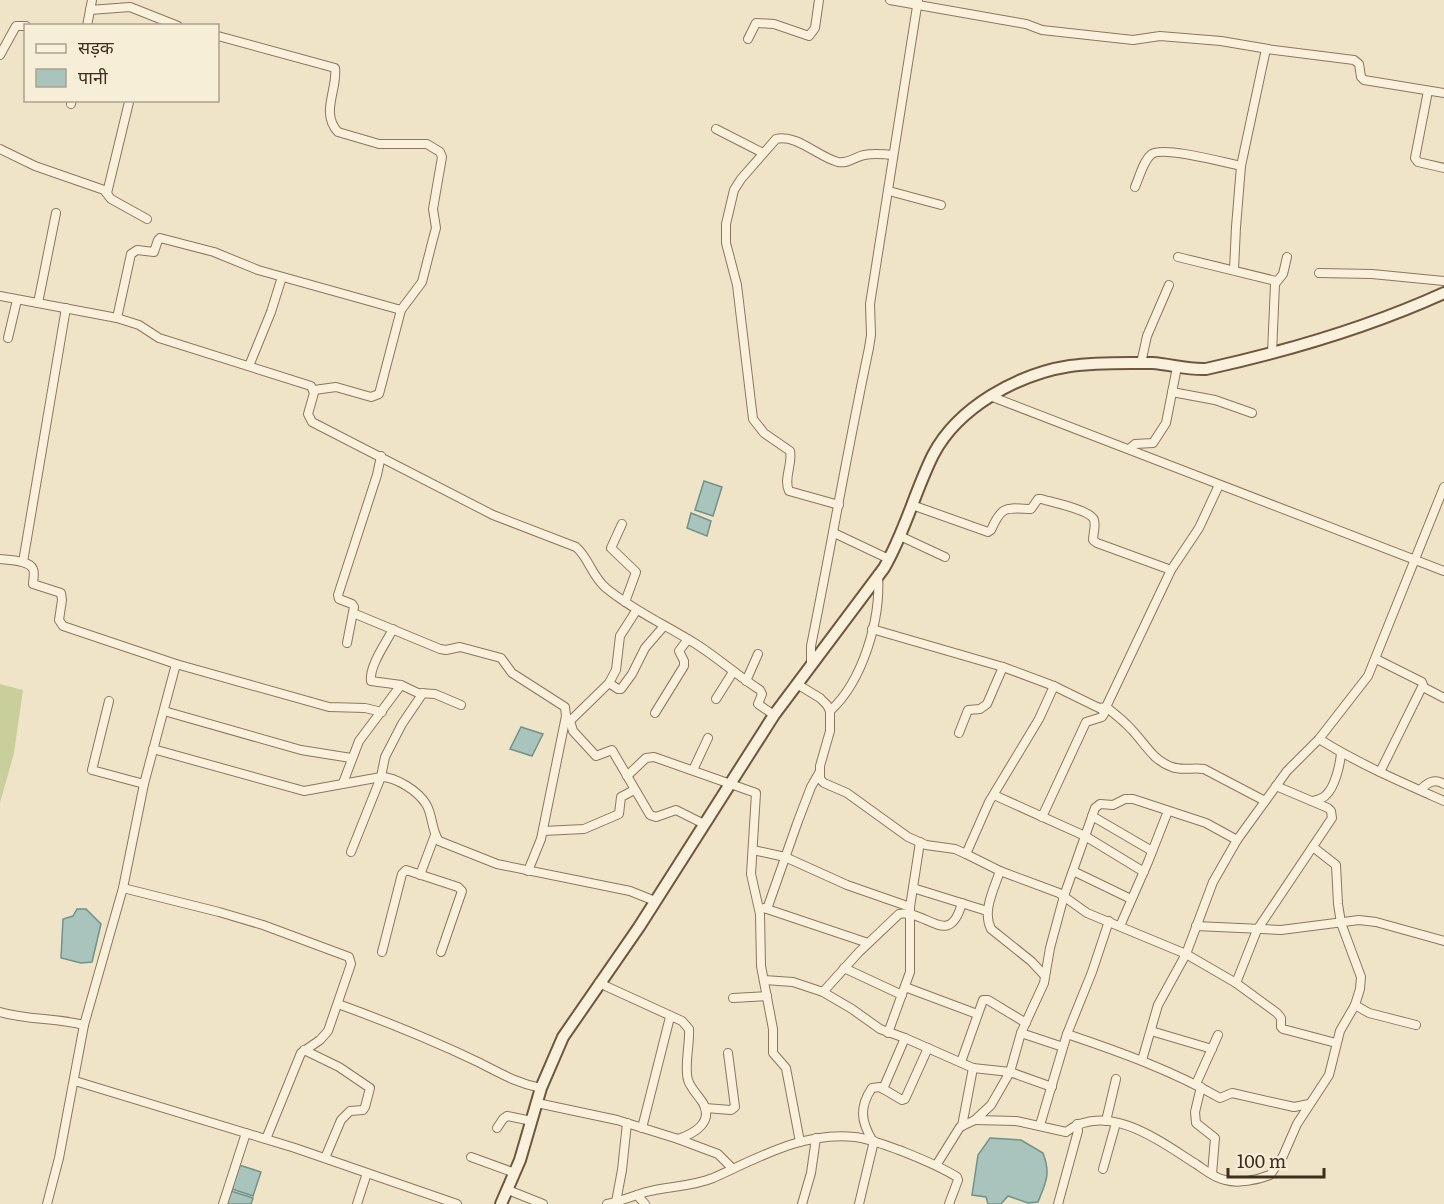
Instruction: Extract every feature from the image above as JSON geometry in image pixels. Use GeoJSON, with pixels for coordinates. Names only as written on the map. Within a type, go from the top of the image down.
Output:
{"type":"FeatureCollection","features":[{"type":"Feature","properties":{"kind":"street"},"geometry":{"type":"LineString","coordinates":[[87,24],[92,0]]}},
{"type":"Feature","properties":{"kind":"street"},"geometry":{"type":"LineString","coordinates":[[748,39],[756,23],[774,24],[808,36],[815,28],[819,0]]}},
{"type":"Feature","properties":{"kind":"street"},"geometry":{"type":"LineString","coordinates":[[890,0],[918,2],[1026,24],[1042,30],[1133,39],[1160,36],[1221,41],[1354,60],[1359,64],[1360,77],[1364,80],[1444,93]]}},
{"type":"Feature","properties":{"kind":"street"},"geometry":{"type":"LineString","coordinates":[[811,665],[811,646],[870,342],[870,304],[918,2]]}},
{"type":"Feature","properties":{"kind":"street"},"geometry":{"type":"LineString","coordinates":[[90,10],[130,7],[173,24]]}},
{"type":"Feature","properties":{"kind":"street"},"geometry":{"type":"LineString","coordinates":[[0,55],[16,26],[24,26]]}},
{"type":"Feature","properties":{"kind":"street"},"geometry":{"type":"LineString","coordinates":[[219,36],[335,68],[336,75],[330,106],[331,121],[338,132],[379,144],[427,144],[440,152],[442,163],[433,209],[436,228],[422,282],[401,310],[385,376],[376,396],[371,397],[336,387],[314,390]]}},
{"type":"Feature","properties":{"kind":"street"},"geometry":{"type":"LineString","coordinates":[[1234,270],[1241,166],[1264,53],[1268,49]]}},
{"type":"Feature","properties":{"kind":"street"},"geometry":{"type":"LineString","coordinates":[[1428,91],[1415,158],[1418,162],[1444,168]]}},
{"type":"Feature","properties":{"kind":"street"},"geometry":{"type":"LineString","coordinates":[[107,193],[129,102]]}},
{"type":"Feature","properties":{"kind":"street"},"geometry":{"type":"LineString","coordinates":[[716,129],[763,153]]}},
{"type":"Feature","properties":{"kind":"street"},"geometry":{"type":"LineString","coordinates":[[839,505],[794,493],[788,489],[790,451],[764,433],[753,419],[747,355],[737,285],[726,243],[726,224],[734,190],[763,153],[780,138],[845,163],[873,154],[893,155]]}},
{"type":"Feature","properties":{"kind":"street"},"geometry":{"type":"LineString","coordinates":[[0,149],[35,166],[96,186],[107,193],[111,199],[147,219]]}},
{"type":"Feature","properties":{"kind":"street"},"geometry":{"type":"LineString","coordinates":[[1135,187],[1147,160],[1152,154],[1158,152],[1178,152],[1241,166]]}},
{"type":"Feature","properties":{"kind":"street"},"geometry":{"type":"LineString","coordinates":[[889,191],[941,205]]}},
{"type":"Feature","properties":{"kind":"street"},"geometry":{"type":"LineString","coordinates":[[38,303],[56,213]]}},
{"type":"Feature","properties":{"kind":"street"},"geometry":{"type":"LineString","coordinates":[[117,318],[131,254],[137,250],[154,252],[160,238],[214,252],[258,270],[401,310]]}},
{"type":"Feature","properties":{"kind":"street"},"geometry":{"type":"LineString","coordinates":[[1178,257],[1276,281]]}},
{"type":"Feature","properties":{"kind":"street"},"geometry":{"type":"LineString","coordinates":[[1272,353],[1274,292],[1276,281],[1283,274],[1287,257]]}},
{"type":"Feature","properties":{"kind":"street"},"geometry":{"type":"LineString","coordinates":[[1319,273],[1372,274],[1444,281]]}},
{"type":"Feature","properties":{"kind":"street"},"geometry":{"type":"LineString","coordinates":[[249,366],[271,312],[282,277]]}},
{"type":"Feature","properties":{"kind":"street"},"geometry":{"type":"LineString","coordinates":[[1141,363],[1147,336],[1168,285]]}},
{"type":"Feature","properties":{"kind":"street"},"geometry":{"type":"LineString","coordinates":[[501,1204],[515,1173],[541,1088],[563,1037],[655,901],[774,715],[889,559],[934,454],[946,436],[980,403],[1000,389],[1070,366],[1155,363],[1191,370],[1206,369],[1342,334],[1444,293]]}},
{"type":"Feature","properties":{"kind":"street"},"geometry":{"type":"LineString","coordinates":[[0,296],[117,318],[139,325],[159,338],[312,386],[314,390]]}},
{"type":"Feature","properties":{"kind":"street"},"geometry":{"type":"LineString","coordinates":[[8,338],[17,300]]}},
{"type":"Feature","properties":{"kind":"street"},"geometry":{"type":"LineString","coordinates":[[23,562],[66,308]]}},
{"type":"Feature","properties":{"kind":"street"},"geometry":{"type":"LineString","coordinates":[[1129,449],[1135,444],[1148,444],[1156,440],[1166,423],[1177,368]]}},
{"type":"Feature","properties":{"kind":"street"},"geometry":{"type":"LineString","coordinates":[[314,390],[308,414],[312,422],[493,515],[576,547],[584,555],[593,574],[603,585],[636,611],[688,639],[761,691],[758,704],[774,715]]}},
{"type":"Feature","properties":{"kind":"street"},"geometry":{"type":"LineString","coordinates":[[1172,392],[1215,400],[1252,413]]}},
{"type":"Feature","properties":{"kind":"street"},"geometry":{"type":"LineString","coordinates":[[990,396],[1444,571]]}},
{"type":"Feature","properties":{"kind":"street"},"geometry":{"type":"LineString","coordinates":[[347,643],[354,606],[339,599],[338,595],[381,456]]}},
{"type":"Feature","properties":{"kind":"street"},"geometry":{"type":"LineString","coordinates":[[1042,817],[1086,722],[1102,717],[1104,714],[1104,708],[1171,570],[1199,528],[1219,485]]}},
{"type":"Feature","properties":{"kind":"street"},"geometry":{"type":"LineString","coordinates":[[1142,1060],[1158,1005],[1186,954],[1214,882],[1237,840],[1287,771],[1319,740],[1368,676],[1444,487]]}},
{"type":"Feature","properties":{"kind":"street"},"geometry":{"type":"LineString","coordinates":[[912,505],[988,532],[1001,512],[1007,508],[1030,509],[1038,499],[1041,499],[1075,509],[1092,517],[1095,522],[1093,540],[1097,543],[1171,570]]}},
{"type":"Feature","properties":{"kind":"street"},"geometry":{"type":"LineString","coordinates":[[622,524],[611,548],[636,572],[625,602]]}},
{"type":"Feature","properties":{"kind":"street"},"geometry":{"type":"LineString","coordinates":[[834,533],[889,559]]}},
{"type":"Feature","properties":{"kind":"street"},"geometry":{"type":"LineString","coordinates":[[900,536],[945,557]]}},
{"type":"Feature","properties":{"kind":"street"},"geometry":{"type":"LineString","coordinates":[[0,559],[23,562],[33,568],[34,585],[61,593],[59,620],[63,626],[176,664],[329,707],[365,708],[382,712]]}},
{"type":"Feature","properties":{"kind":"street"},"geometry":{"type":"LineString","coordinates":[[830,711],[846,693],[868,649],[878,598],[878,575]]}},
{"type":"Feature","properties":{"kind":"street"},"geometry":{"type":"LineString","coordinates":[[528,871],[543,831],[568,718],[609,683],[618,664],[620,636],[636,611]]}},
{"type":"Feature","properties":{"kind":"street"},"geometry":{"type":"LineString","coordinates":[[353,613],[440,649],[460,647],[501,658],[512,673],[563,705],[573,731],[596,756],[612,750],[634,790],[653,817],[676,810],[704,824]]}},
{"type":"Feature","properties":{"kind":"street"},"geometry":{"type":"LineString","coordinates":[[609,683],[618,689],[623,687],[645,648],[664,626]]}},
{"type":"Feature","properties":{"kind":"street"},"geometry":{"type":"LineString","coordinates":[[393,629],[375,663],[370,680],[374,683],[401,685],[423,693],[435,694],[461,705]]}},
{"type":"Feature","properties":{"kind":"street"},"geometry":{"type":"LineString","coordinates":[[872,629],[1003,667],[1054,686],[1104,708],[1131,728],[1155,758],[1168,766],[1175,769],[1196,767],[1204,769],[1265,801]]}},
{"type":"Feature","properties":{"kind":"street"},"geometry":{"type":"LineString","coordinates":[[655,712],[684,666],[679,651],[688,639]]}},
{"type":"Feature","properties":{"kind":"street"},"geometry":{"type":"LineString","coordinates":[[746,681],[758,654]]}},
{"type":"Feature","properties":{"kind":"street"},"geometry":{"type":"LineString","coordinates":[[1376,659],[1422,682],[1423,687],[1444,698]]}},
{"type":"Feature","properties":{"kind":"street"},"geometry":{"type":"LineString","coordinates":[[47,1204],[75,1081],[84,1025],[123,888],[144,784],[176,664]]}},
{"type":"Feature","properties":{"kind":"street"},"geometry":{"type":"LineString","coordinates":[[959,733],[968,710],[983,708],[990,700],[1003,667]]}},
{"type":"Feature","properties":{"kind":"street"},"geometry":{"type":"LineString","coordinates":[[716,699],[733,672]]}},
{"type":"Feature","properties":{"kind":"street"},"geometry":{"type":"LineString","coordinates":[[767,909],[811,787],[819,773],[830,731],[830,711],[827,705],[797,684]]}},
{"type":"Feature","properties":{"kind":"street"},"geometry":{"type":"LineString","coordinates":[[343,783],[358,741],[401,685]]}},
{"type":"Feature","properties":{"kind":"street"},"geometry":{"type":"LineString","coordinates":[[966,854],[994,795],[1039,719],[1054,686]]}},
{"type":"Feature","properties":{"kind":"street"},"geometry":{"type":"LineString","coordinates":[[1380,772],[1423,687]]}},
{"type":"Feature","properties":{"kind":"street"},"geometry":{"type":"LineString","coordinates":[[351,852],[381,777],[385,757],[394,738],[423,693]]}},
{"type":"Feature","properties":{"kind":"street"},"geometry":{"type":"LineString","coordinates":[[109,701],[92,770],[144,784]]}},
{"type":"Feature","properties":{"kind":"street"},"geometry":{"type":"LineString","coordinates":[[164,711],[301,750],[351,758]]}},
{"type":"Feature","properties":{"kind":"street"},"geometry":{"type":"LineString","coordinates":[[693,770],[708,738]]}},
{"type":"Feature","properties":{"kind":"street"},"geometry":{"type":"LineString","coordinates":[[1319,740],[1341,753],[1444,801]]}},
{"type":"Feature","properties":{"kind":"street"},"geometry":{"type":"LineString","coordinates":[[153,749],[304,791],[381,777],[397,779],[427,804],[435,835],[439,840],[488,862],[630,891],[655,901]]}},
{"type":"Feature","properties":{"kind":"street"},"geometry":{"type":"LineString","coordinates":[[1312,801],[1324,797],[1329,792],[1339,770],[1341,753]]}},
{"type":"Feature","properties":{"kind":"street"},"geometry":{"type":"LineString","coordinates":[[627,776],[646,758],[660,758],[756,793],[751,874],[758,907],[761,966],[772,1029],[773,1053],[786,1068],[800,1142]]}},
{"type":"Feature","properties":{"kind":"street"},"geometry":{"type":"LineString","coordinates":[[819,773],[824,783],[847,793],[888,825],[920,842],[966,854],[1000,871],[1064,896],[1087,913],[1186,954],[1236,983],[1280,1016],[1283,1029],[1336,1043]]}},
{"type":"Feature","properties":{"kind":"street"},"geometry":{"type":"LineString","coordinates":[[1420,790],[1430,782],[1438,781],[1444,784]]}},
{"type":"Feature","properties":{"kind":"street"},"geometry":{"type":"LineString","coordinates":[[1236,983],[1257,930],[1332,818],[1328,808],[1276,786]]}},
{"type":"Feature","properties":{"kind":"street"},"geometry":{"type":"LineString","coordinates":[[543,831],[590,827],[619,814],[621,797],[634,790]]}},
{"type":"Feature","properties":{"kind":"street"},"geometry":{"type":"LineString","coordinates":[[994,795],[1085,836],[1144,872]]}},
{"type":"Feature","properties":{"kind":"street"},"geometry":{"type":"LineString","coordinates":[[937,1164],[957,1130],[975,1120],[991,1106],[1010,1072],[1021,1034],[1045,976],[1050,948],[1072,871],[1098,805],[1113,805],[1128,798],[1206,823],[1237,840]]}},
{"type":"Feature","properties":{"kind":"street"},"geometry":{"type":"LineString","coordinates":[[1120,926],[1168,811]]}},
{"type":"Feature","properties":{"kind":"street"},"geometry":{"type":"LineString","coordinates":[[1092,816],[1152,851]]}},
{"type":"Feature","properties":{"kind":"street"},"geometry":{"type":"LineString","coordinates":[[420,875],[435,835]]}},
{"type":"Feature","properties":{"kind":"street"},"geometry":{"type":"LineString","coordinates":[[888,1033],[910,972],[910,910],[920,842]]}},
{"type":"Feature","properties":{"kind":"street"},"geometry":{"type":"LineString","coordinates":[[975,1120],[1016,1121],[1066,1132],[1077,1124],[1106,1120],[1140,1129],[1227,1181],[1270,1175],[1309,1104],[1329,1075],[1340,1031],[1355,1005],[1360,989],[1361,977],[1341,923],[1336,865],[1312,847]]}},
{"type":"Feature","properties":{"kind":"street"},"geometry":{"type":"LineString","coordinates":[[753,850],[785,857],[910,910],[936,925],[944,926],[954,922],[962,903]]}},
{"type":"Feature","properties":{"kind":"street"},"geometry":{"type":"LineString","coordinates":[[382,952],[402,873],[406,870],[458,887],[462,891],[441,952]]}},
{"type":"Feature","properties":{"kind":"street"},"geometry":{"type":"LineString","coordinates":[[1000,871],[986,918],[991,929],[1031,961],[1045,976]]}},
{"type":"Feature","properties":{"kind":"street"},"geometry":{"type":"LineString","coordinates":[[1072,871],[1131,899]]}},
{"type":"Feature","properties":{"kind":"street"},"geometry":{"type":"LineString","coordinates":[[123,888],[219,912],[346,955],[351,960],[326,1035],[304,1050],[296,1063],[266,1139]]}},
{"type":"Feature","properties":{"kind":"street"},"geometry":{"type":"LineString","coordinates":[[913,888],[987,911]]}},
{"type":"Feature","properties":{"kind":"street"},"geometry":{"type":"LineString","coordinates":[[758,907],[868,943]]}},
{"type":"Feature","properties":{"kind":"street"},"geometry":{"type":"LineString","coordinates":[[823,992],[868,943],[899,914],[910,910]]}},
{"type":"Feature","properties":{"kind":"street"},"geometry":{"type":"LineString","coordinates":[[1196,926],[1281,930],[1359,920],[1376,922],[1444,940]]}},
{"type":"Feature","properties":{"kind":"street"},"geometry":{"type":"LineString","coordinates":[[1040,1125],[1067,1034],[1092,972],[1109,921]]}},
{"type":"Feature","properties":{"kind":"street"},"geometry":{"type":"LineString","coordinates":[[844,969],[977,1014]]}},
{"type":"Feature","properties":{"kind":"street"},"geometry":{"type":"LineString","coordinates":[[764,980],[793,982],[823,992],[888,1033],[905,1038],[973,1068],[1010,1072],[1052,1087]]}},
{"type":"Feature","properties":{"kind":"street"},"geometry":{"type":"LineString","coordinates":[[599,983],[682,1021],[689,1029],[687,1078],[705,1108],[704,1121],[698,1131],[678,1139]]}},
{"type":"Feature","properties":{"kind":"street"},"geometry":{"type":"LineString","coordinates":[[733,998],[767,996]]}},
{"type":"Feature","properties":{"kind":"street"},"geometry":{"type":"LineString","coordinates":[[961,1062],[981,1002],[985,999],[1026,1023]]}},
{"type":"Feature","properties":{"kind":"street"},"geometry":{"type":"LineString","coordinates":[[338,1004],[417,1035],[478,1062],[513,1081],[541,1088]]}},
{"type":"Feature","properties":{"kind":"street"},"geometry":{"type":"LineString","coordinates":[[1355,1005],[1369,1013],[1416,1025]]}},
{"type":"Feature","properties":{"kind":"street"},"geometry":{"type":"LineString","coordinates":[[0,1012],[32,1019],[64,1020],[84,1025]]}},
{"type":"Feature","properties":{"kind":"street"},"geometry":{"type":"LineString","coordinates":[[642,1128],[670,1017]]}},
{"type":"Feature","properties":{"kind":"street"},"geometry":{"type":"LineString","coordinates":[[1151,1031],[1212,1049]]}},
{"type":"Feature","properties":{"kind":"street"},"geometry":{"type":"LineString","coordinates":[[1021,1034],[1063,1047]]}},
{"type":"Feature","properties":{"kind":"street"},"geometry":{"type":"LineString","coordinates":[[1067,1034],[1142,1060],[1198,1085],[1220,1098],[1232,1093],[1294,1107],[1309,1104]]}},
{"type":"Feature","properties":{"kind":"street"},"geometry":{"type":"LineString","coordinates":[[1212,1174],[1215,1138],[1198,1126],[1195,1118],[1198,1085],[1218,1035]]}},
{"type":"Feature","properties":{"kind":"street"},"geometry":{"type":"LineString","coordinates":[[883,1089],[905,1038]]}},
{"type":"Feature","properties":{"kind":"street"},"geometry":{"type":"LineString","coordinates":[[859,1204],[873,1141],[863,1121],[862,1108],[872,1088],[880,1087],[902,1100],[905,1099],[928,1048]]}},
{"type":"Feature","properties":{"kind":"street"},"geometry":{"type":"LineString","coordinates":[[304,1050],[339,1067],[370,1088],[363,1110],[346,1113],[341,1120],[325,1158]]}},
{"type":"Feature","properties":{"kind":"street"},"geometry":{"type":"LineString","coordinates":[[705,1108],[731,1110],[735,1107],[728,1053]]}},
{"type":"Feature","properties":{"kind":"street"},"geometry":{"type":"LineString","coordinates":[[963,1126],[973,1068]]}},
{"type":"Feature","properties":{"kind":"street"},"geometry":{"type":"LineString","coordinates":[[1106,1120],[1116,1079]]}},
{"type":"Feature","properties":{"kind":"street"},"geometry":{"type":"LineString","coordinates":[[75,1081],[266,1139],[457,1204]]}},
{"type":"Feature","properties":{"kind":"street"},"geometry":{"type":"LineString","coordinates":[[537,1103],[627,1123],[678,1139],[718,1154],[732,1168]]}},
{"type":"Feature","properties":{"kind":"street"},"geometry":{"type":"LineString","coordinates":[[498,1128],[507,1116],[532,1121]]}},
{"type":"Feature","properties":{"kind":"street"},"geometry":{"type":"LineString","coordinates":[[616,1202],[627,1123]]}},
{"type":"Feature","properties":{"kind":"street"},"geometry":{"type":"LineString","coordinates":[[1103,1170],[1116,1123]]}},
{"type":"Feature","properties":{"kind":"street"},"geometry":{"type":"LineString","coordinates":[[1058,1204],[1078,1131],[1077,1124]]}},
{"type":"Feature","properties":{"kind":"street"},"geometry":{"type":"LineString","coordinates":[[223,1204],[246,1133]]}},
{"type":"Feature","properties":{"kind":"street"},"geometry":{"type":"LineString","coordinates":[[607,1204],[637,1195],[694,1184],[800,1142],[839,1136],[873,1141],[937,1164],[958,1180],[949,1204]]}},
{"type":"Feature","properties":{"kind":"street"},"geometry":{"type":"LineString","coordinates":[[802,1204],[812,1173],[816,1138]]}},
{"type":"Feature","properties":{"kind":"street"},"geometry":{"type":"LineString","coordinates":[[471,1157],[515,1173]]}},
{"type":"Feature","properties":{"kind":"street"},"geometry":{"type":"LineString","coordinates":[[357,1204],[367,1173]]}},
{"type":"Feature","properties":{"kind":"street"},"geometry":{"type":"LineString","coordinates":[[508,1191],[543,1204]]}},
{"type":"Feature","properties":{"kind":"street"},"geometry":{"type":"LineString","coordinates":[[637,1195],[645,1204]]}},
{"type":"Feature","properties":{"kind":"green space"},"geometry":{"type":"Polygon","coordinates":[[[0,684],[23,690],[14,753],[0,803],[0,684]]]}},
{"type":"Feature","properties":{"kind":"water"},"geometry":{"type":"Polygon","coordinates":[[[704,481],[722,487],[713,516],[695,510],[704,481]]]}},
{"type":"Feature","properties":{"kind":"water"},"geometry":{"type":"Polygon","coordinates":[[[691,513],[711,521],[707,536],[687,528],[691,513]]]}},
{"type":"Feature","properties":{"kind":"water"},"geometry":{"type":"Polygon","coordinates":[[[521,727],[543,734],[532,756],[510,749],[521,727]]]}},
{"type":"Feature","properties":{"kind":"water"},"geometry":{"type":"Polygon","coordinates":[[[77,909],[86,909],[101,924],[92,962],[81,963],[61,958],[63,919],[73,916],[77,909]]]}},
{"type":"Feature","properties":{"kind":"water"},"geometry":{"type":"Polygon","coordinates":[[[990,1138],[1021,1140],[1043,1153],[1047,1167],[1046,1178],[1038,1202],[1028,1203],[1008,1196],[1001,1204],[988,1204],[986,1197],[972,1195],[978,1155],[990,1138]]]}},
{"type":"Feature","properties":{"kind":"water"},"geometry":{"type":"Polygon","coordinates":[[[239,1165],[261,1172],[253,1196],[232,1189],[239,1165]]]}},
{"type":"Feature","properties":{"kind":"water"},"geometry":{"type":"Polygon","coordinates":[[[231,1191],[253,1198],[251,1204],[227,1204],[231,1191]]]}}]}
